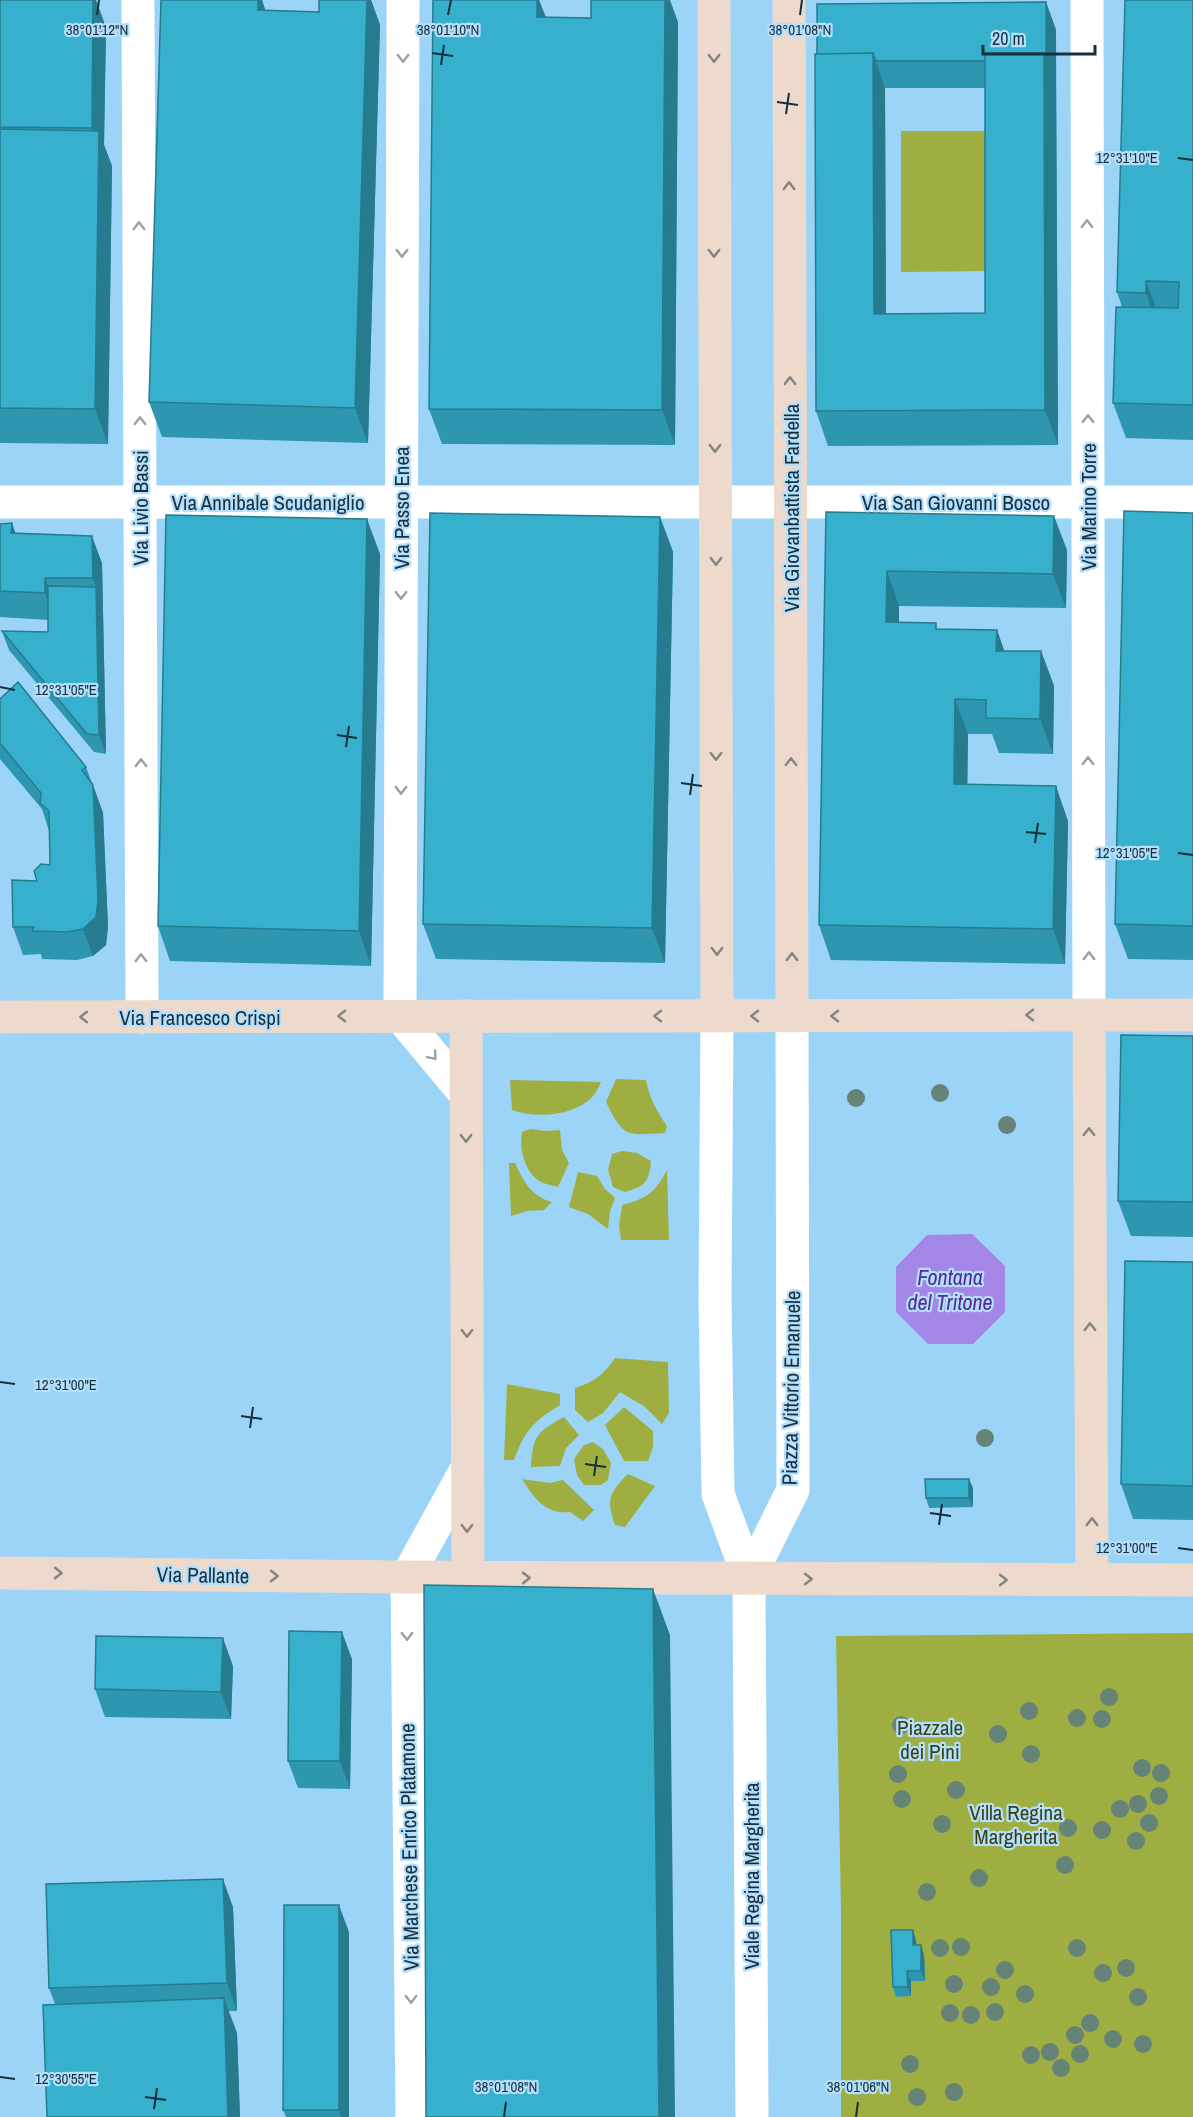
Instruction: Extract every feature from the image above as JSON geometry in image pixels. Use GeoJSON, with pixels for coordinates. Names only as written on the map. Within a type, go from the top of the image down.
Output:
{"type":"FeatureCollection","features":[{"type":"Feature","properties":{"kind":"main road"},"geometry":{"type":"LineString","coordinates":[[714,0],[717,1016]]}},
{"type":"Feature","properties":{"kind":"main road","name":"Via Giovanbattista Fardella"},"geometry":{"type":"LineString","coordinates":[[789,0],[792,1016]]}},
{"type":"Feature","properties":{"kind":"main road"},"geometry":{"type":"LineString","coordinates":[[1089,1015],[1092,1580]]}},
{"type":"Feature","properties":{"kind":"main road","name":"Via Francesco Crispi"},"geometry":{"type":"LineString","coordinates":[[0,1017],[1193,1015]]}},
{"type":"Feature","properties":{"kind":"main road"},"geometry":{"type":"LineString","coordinates":[[466,1016],[468,1577]]}},
{"type":"Feature","properties":{"kind":"main road","name":"Via Pallante"},"geometry":{"type":"LineString","coordinates":[[0,1573],[1193,1580]]}},
{"type":"Feature","properties":{"kind":"street","name":"Via Livio Bassi"},"geometry":{"type":"LineString","coordinates":[[138,0],[142,1017]]}},
{"type":"Feature","properties":{"kind":"street","name":"Via Passo Enea"},"geometry":{"type":"LineString","coordinates":[[400,1016],[403,0]]}},
{"type":"Feature","properties":{"kind":"street","name":"Via Marino Torre"},"geometry":{"type":"LineString","coordinates":[[1087,0],[1089,1015]]}},
{"type":"Feature","properties":{"kind":"street","name":"Via Annibale Scudaniglio"},"geometry":{"type":"LineString","coordinates":[[0,501],[715,502]]}},
{"type":"Feature","properties":{"kind":"street","name":"Via San Giovanni Bosco"},"geometry":{"type":"LineString","coordinates":[[715,502],[1193,502]]}},
{"type":"Feature","properties":{"kind":"street"},"geometry":{"type":"LineString","coordinates":[[400,1016],[466,1095]]}},
{"type":"Feature","properties":{"kind":"street"},"geometry":{"type":"LineString","coordinates":[[717,1016],[718,1494],[749,1578]]}},
{"type":"Feature","properties":{"kind":"street","name":"Piazza Vittorio Emanuele"},"geometry":{"type":"LineString","coordinates":[[749,1578],[793,1490],[792,1016]]}},
{"type":"Feature","properties":{"kind":"street"},"geometry":{"type":"LineString","coordinates":[[407,1577],[467,1468]]}},
{"type":"Feature","properties":{"kind":"street","name":"Via Marchese Enrico Platamone"},"geometry":{"type":"LineString","coordinates":[[407,1577],[412,2117]]}},
{"type":"Feature","properties":{"kind":"street","name":"Viale Regina Margherita"},"geometry":{"type":"LineString","coordinates":[[749,1578],[752,2117]]}},
{"type":"Feature","properties":{"kind":"green space"},"geometry":{"type":"Polygon","coordinates":[[[901,131],[988,131],[988,271],[901,272],[901,131]]]}},
{"type":"Feature","properties":{"kind":"green space"},"geometry":{"type":"Polygon","coordinates":[[[616,1079],[646,1080],[654,1104],[667,1126],[665,1133],[634,1134],[617,1123],[606,1102],[616,1079]]]}},
{"type":"Feature","properties":{"kind":"green space"},"geometry":{"type":"Polygon","coordinates":[[[510,1080],[601,1082],[594,1095],[586,1102],[566,1111],[544,1115],[512,1110],[510,1080]]]}},
{"type":"Feature","properties":{"kind":"green space"},"geometry":{"type":"Polygon","coordinates":[[[530,1129],[560,1130],[562,1150],[569,1163],[558,1187],[539,1181],[526,1165],[521,1139],[522,1132],[530,1129]]]}},
{"type":"Feature","properties":{"kind":"green space"},"geometry":{"type":"Polygon","coordinates":[[[622,1151],[637,1153],[651,1161],[645,1182],[625,1192],[613,1187],[608,1170],[612,1154],[622,1151]]]}},
{"type":"Feature","properties":{"kind":"green space"},"geometry":{"type":"Polygon","coordinates":[[[509,1163],[515,1163],[533,1192],[552,1202],[544,1210],[527,1211],[511,1216],[509,1163]]]}},
{"type":"Feature","properties":{"kind":"green space"},"geometry":{"type":"Polygon","coordinates":[[[667,1170],[669,1240],[621,1240],[619,1226],[622,1205],[649,1194],[667,1170]]]}},
{"type":"Feature","properties":{"kind":"green space"},"geometry":{"type":"Polygon","coordinates":[[[578,1172],[597,1176],[605,1189],[615,1198],[610,1211],[608,1229],[588,1214],[569,1207],[578,1172]]]}},
{"type":"Feature","properties":{"kind":"green space"},"geometry":{"type":"Polygon","coordinates":[[[615,1358],[668,1362],[669,1413],[662,1424],[645,1407],[620,1392],[603,1413],[588,1422],[575,1410],[575,1388],[598,1377],[615,1358]]]}},
{"type":"Feature","properties":{"kind":"green space"},"geometry":{"type":"Polygon","coordinates":[[[507,1384],[560,1394],[560,1405],[531,1428],[522,1441],[514,1460],[504,1460],[507,1384]]]}},
{"type":"Feature","properties":{"kind":"green space"},"geometry":{"type":"Polygon","coordinates":[[[624,1407],[653,1431],[653,1447],[648,1461],[624,1461],[605,1425],[624,1407]]]}},
{"type":"Feature","properties":{"kind":"green space"},"geometry":{"type":"Polygon","coordinates":[[[564,1417],[579,1435],[566,1448],[560,1466],[531,1467],[533,1448],[538,1436],[564,1417]]]}},
{"type":"Feature","properties":{"kind":"green space"},"geometry":{"type":"Polygon","coordinates":[[[593,1442],[603,1449],[611,1463],[608,1480],[601,1485],[584,1485],[577,1475],[574,1459],[584,1445],[593,1442]]]}},
{"type":"Feature","properties":{"kind":"green space"},"geometry":{"type":"Polygon","coordinates":[[[628,1474],[655,1486],[625,1527],[615,1525],[610,1502],[613,1492],[628,1474]]]}},
{"type":"Feature","properties":{"kind":"green space"},"geometry":{"type":"Polygon","coordinates":[[[522,1479],[550,1483],[563,1480],[594,1510],[583,1521],[570,1512],[547,1508],[536,1499],[522,1479]]]}},
{"type":"Feature","properties":{"kind":"green space","name":"Villa Regina Margherita"},"geometry":{"type":"Polygon","coordinates":[[[1193,1633],[1193,2117],[841,2117],[841,1912],[836,1636],[1193,1633]]]}},
{"type":"Feature","properties":{"kind":"water","name":"Fontana del Tritone"},"geometry":{"type":"Polygon","coordinates":[[[972,1234],[1005,1266],[1005,1312],[973,1344],[928,1344],[896,1312],[896,1267],[927,1235],[972,1234]]]}},
{"type":"Feature","properties":{"kind":"building"},"geometry":{"type":"Polygon","coordinates":[[[0,0],[93,0],[92,128],[0,127],[0,0]]]}},
{"type":"Feature","properties":{"kind":"building"},"geometry":{"type":"Polygon","coordinates":[[[161,0],[258,0],[258,10],[319,12],[319,0],[367,0],[355,408],[149,402],[161,0]]]}},
{"type":"Feature","properties":{"kind":"building"},"geometry":{"type":"Polygon","coordinates":[[[433,0],[537,0],[537,17],[591,18],[591,0],[665,0],[662,410],[429,409],[433,0]]]}},
{"type":"Feature","properties":{"kind":"building"},"geometry":{"type":"Polygon","coordinates":[[[1125,0],[1193,0],[1193,405],[1113,403],[1116,307],[1178,308],[1179,282],[1146,281],[1146,293],[1117,292],[1125,0]]]}},
{"type":"Feature","properties":{"kind":"building"},"geometry":{"type":"Polygon","coordinates":[[[1046,2],[1046,60],[1044,53],[985,53],[985,61],[876,61],[873,53],[817,54],[817,4],[1046,2]]]}},
{"type":"Feature","properties":{"kind":"building"},"geometry":{"type":"Polygon","coordinates":[[[873,53],[874,314],[985,313],[985,53],[1044,53],[1045,410],[816,411],[815,54],[873,53]]]}},
{"type":"Feature","properties":{"kind":"building"},"geometry":{"type":"Polygon","coordinates":[[[0,129],[99,131],[95,409],[0,408],[0,129]]]}},
{"type":"Feature","properties":{"kind":"building"},"geometry":{"type":"Polygon","coordinates":[[[1124,511],[1193,513],[1193,926],[1115,924],[1124,511]]]}},
{"type":"Feature","properties":{"kind":"building"},"geometry":{"type":"Polygon","coordinates":[[[826,512],[1054,516],[1053,574],[887,571],[886,622],[936,623],[936,629],[997,630],[996,651],[1041,651],[1040,719],[986,718],[986,700],[955,699],[954,784],[1056,786],[1053,929],[819,925],[826,512]]]}},
{"type":"Feature","properties":{"kind":"building"},"geometry":{"type":"Polygon","coordinates":[[[430,513],[660,517],[652,928],[423,924],[430,513]]]}},
{"type":"Feature","properties":{"kind":"building"},"geometry":{"type":"Polygon","coordinates":[[[166,515],[367,519],[359,931],[158,926],[166,515]]]}},
{"type":"Feature","properties":{"kind":"building"},"geometry":{"type":"Polygon","coordinates":[[[12,523],[11,533],[92,536],[93,578],[45,578],[45,593],[0,591],[0,524],[12,523]]]}},
{"type":"Feature","properties":{"kind":"building"},"geometry":{"type":"Polygon","coordinates":[[[48,586],[96,587],[99,735],[87,734],[2,631],[48,632],[48,586]]]}},
{"type":"Feature","properties":{"kind":"building"},"geometry":{"type":"Polygon","coordinates":[[[18,682],[86,767],[82,770],[93,785],[98,900],[96,917],[83,929],[67,932],[32,931],[34,927],[13,927],[12,880],[37,881],[34,871],[41,864],[50,865],[49,811],[40,803],[41,793],[0,743],[0,699],[18,682]]]}},
{"type":"Feature","properties":{"kind":"building"},"geometry":{"type":"Polygon","coordinates":[[[1121,1035],[1193,1036],[1193,1202],[1118,1201],[1121,1035]]]}},
{"type":"Feature","properties":{"kind":"building"},"geometry":{"type":"Polygon","coordinates":[[[1125,1261],[1193,1262],[1193,1486],[1121,1484],[1125,1261]]]}},
{"type":"Feature","properties":{"kind":"building"},"geometry":{"type":"Polygon","coordinates":[[[925,1479],[969,1479],[969,1498],[926,1498],[925,1479]]]}},
{"type":"Feature","properties":{"kind":"building"},"geometry":{"type":"Polygon","coordinates":[[[424,1585],[653,1589],[659,2117],[426,2117],[424,1585]]]}},
{"type":"Feature","properties":{"kind":"building"},"geometry":{"type":"Polygon","coordinates":[[[289,1631],[342,1632],[340,1761],[288,1761],[289,1631]]]}},
{"type":"Feature","properties":{"kind":"building"},"geometry":{"type":"Polygon","coordinates":[[[96,1636],[223,1638],[221,1692],[95,1689],[96,1636]]]}},
{"type":"Feature","properties":{"kind":"building"},"geometry":{"type":"Polygon","coordinates":[[[223,1879],[227,1983],[49,1988],[46,1884],[223,1879]]]}},
{"type":"Feature","properties":{"kind":"building"},"geometry":{"type":"Polygon","coordinates":[[[284,1905],[339,1905],[339,2110],[283,2110],[284,1905]]]}},
{"type":"Feature","properties":{"kind":"building"},"geometry":{"type":"Polygon","coordinates":[[[891,1930],[913,1930],[913,1945],[921,1945],[921,1971],[907,1971],[908,1987],[893,1987],[891,1930]]]}},
{"type":"Feature","properties":{"kind":"building"},"geometry":{"type":"Polygon","coordinates":[[[224,1998],[228,2117],[47,2117],[43,2005],[224,1998]]]}},
{"type":"Feature","properties":{"kind":"park label","name":"Piazzale dei Pini"},"geometry":{"type":"Point","coordinates":[930,1739]}}]}
